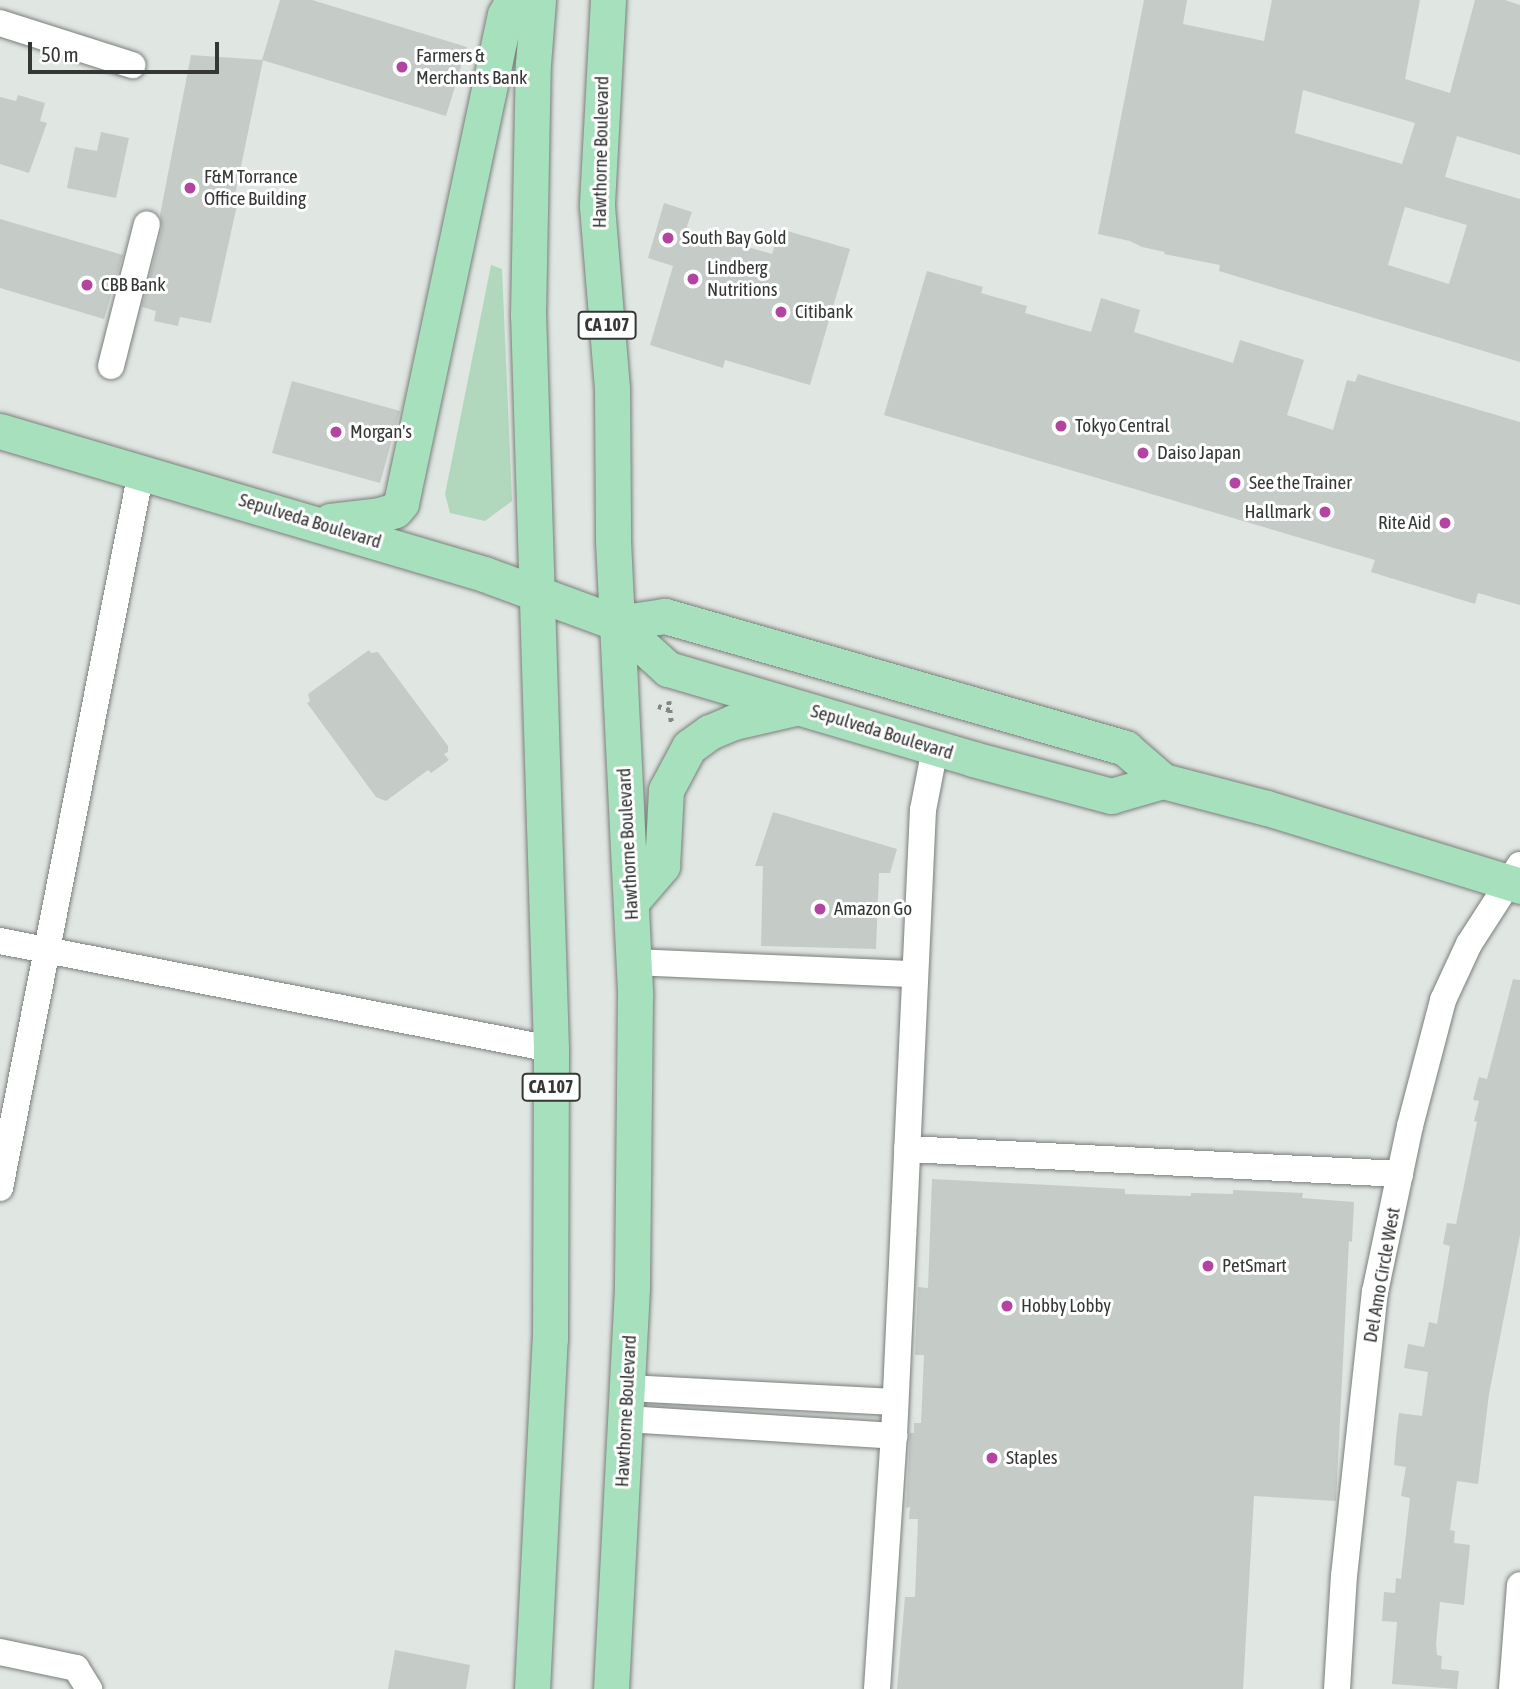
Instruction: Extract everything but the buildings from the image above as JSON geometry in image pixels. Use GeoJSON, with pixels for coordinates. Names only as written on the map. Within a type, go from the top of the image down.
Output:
{"type":"FeatureCollection","features":[{"type":"Feature","properties":{"kind":"main road"},"geometry":{"type":"LineString","coordinates":[[318,523],[380,515],[395,510],[401,503],[505,15],[513,0]]}},
{"type":"Feature","properties":{"kind":"main road","name":"CA 107"},"geometry":{"type":"LineString","coordinates":[[532,1689],[550,1339],[551,1049],[528,315],[533,64],[538,0]]}},
{"type":"Feature","properties":{"kind":"main road","name":"Hawthorne Boulevard"},"geometry":{"type":"LineString","coordinates":[[608,0],[597,206],[612,388],[617,623],[634,962],[632,1288],[611,1689]]}},
{"type":"Feature","properties":{"kind":"main road","name":"Sepulveda Boulevard"},"geometry":{"type":"LineString","coordinates":[[0,430],[318,523],[537,594],[617,623],[667,669],[935,748],[1111,796],[1163,781]]}},
{"type":"Feature","properties":{"kind":"main road","name":"Sepulveda Boulevard"},"geometry":{"type":"LineString","coordinates":[[617,623],[665,616],[1125,748],[1163,781],[1516,878]]}},
{"type":"Feature","properties":{"kind":"main road"},"geometry":{"type":"LineString","coordinates":[[631,902],[663,866],[666,790],[689,747],[710,732],[734,722],[800,707]]}},
{"type":"Feature","properties":{"kind":"street"},"geometry":{"type":"LineString","coordinates":[[0,23],[132,65]]}},
{"type":"Feature","properties":{"kind":"street"},"geometry":{"type":"LineString","coordinates":[[111,366],[147,224]]}},
{"type":"Feature","properties":{"kind":"street"},"geometry":{"type":"LineString","coordinates":[[0,1188],[141,472]]}},
{"type":"Feature","properties":{"kind":"street"},"geometry":{"type":"LineString","coordinates":[[877,1689],[894,1436],[923,810],[935,748]]}},
{"type":"Feature","properties":{"kind":"street","name":"Del Amo Circle West"},"geometry":{"type":"LineString","coordinates":[[1337,1689],[1345,1576],[1375,1292],[1400,1174],[1443,1000],[1469,944],[1516,878]]}},
{"type":"Feature","properties":{"kind":"street"},"geometry":{"type":"LineString","coordinates":[[0,941],[551,1049]]}},
{"type":"Feature","properties":{"kind":"street"},"geometry":{"type":"LineString","coordinates":[[634,962],[914,974]]}},
{"type":"Feature","properties":{"kind":"street"},"geometry":{"type":"LineString","coordinates":[[906,1149],[1400,1174]]}},
{"type":"Feature","properties":{"kind":"street"},"geometry":{"type":"LineString","coordinates":[[627,1403],[895,1402]]}},
{"type":"Feature","properties":{"kind":"street"},"geometry":{"type":"LineString","coordinates":[[627,1403],[894,1436]]}},
{"type":"Feature","properties":{"kind":"street"},"geometry":{"type":"LineString","coordinates":[[1511,1689],[1520,1585]]}},
{"type":"Feature","properties":{"kind":"street"},"geometry":{"type":"LineString","coordinates":[[0,1652],[76,1668],[89,1689]]}},
{"type":"Feature","properties":{"kind":"path"},"geometry":{"type":"LineString","coordinates":[[658,706],[670,710]]}},
{"type":"Feature","properties":{"kind":"green space"},"geometry":{"type":"Polygon","coordinates":[[[491,265],[502,269],[512,501],[485,521],[450,513],[445,494],[491,265]]]}},
{"type":"Feature","properties":{"kind":"place","name":"Farmers & Merchants Bank"},"geometry":{"type":"Point","coordinates":[402,67]}},
{"type":"Feature","properties":{"kind":"place","name":"F&M Torrance Office Building"},"geometry":{"type":"Point","coordinates":[190,188]}},
{"type":"Feature","properties":{"kind":"place","name":"South Bay Gold"},"geometry":{"type":"Point","coordinates":[668,238]}},
{"type":"Feature","properties":{"kind":"place","name":"Lindberg Nutritions"},"geometry":{"type":"Point","coordinates":[693,279]}},
{"type":"Feature","properties":{"kind":"place","name":"CBB Bank"},"geometry":{"type":"Point","coordinates":[87,285]}},
{"type":"Feature","properties":{"kind":"place","name":"Citibank"},"geometry":{"type":"Point","coordinates":[781,312]}},
{"type":"Feature","properties":{"kind":"place","name":"Tokyo Central"},"geometry":{"type":"Point","coordinates":[1061,426]}},
{"type":"Feature","properties":{"kind":"place","name":"Morgan's"},"geometry":{"type":"Point","coordinates":[336,432]}},
{"type":"Feature","properties":{"kind":"place","name":"Daiso Japan"},"geometry":{"type":"Point","coordinates":[1143,453]}},
{"type":"Feature","properties":{"kind":"place","name":"See the Trainer"},"geometry":{"type":"Point","coordinates":[1235,483]}},
{"type":"Feature","properties":{"kind":"place","name":"Hallmark"},"geometry":{"type":"Point","coordinates":[1325,512]}},
{"type":"Feature","properties":{"kind":"place","name":"Rite Aid"},"geometry":{"type":"Point","coordinates":[1445,523]}},
{"type":"Feature","properties":{"kind":"place","name":"Amazon Go"},"geometry":{"type":"Point","coordinates":[820,909]}},
{"type":"Feature","properties":{"kind":"place","name":"PetSmart"},"geometry":{"type":"Point","coordinates":[1208,1266]}},
{"type":"Feature","properties":{"kind":"place","name":"Hobby Lobby"},"geometry":{"type":"Point","coordinates":[1007,1306]}},
{"type":"Feature","properties":{"kind":"place","name":"Staples"},"geometry":{"type":"Point","coordinates":[992,1458]}}]}
